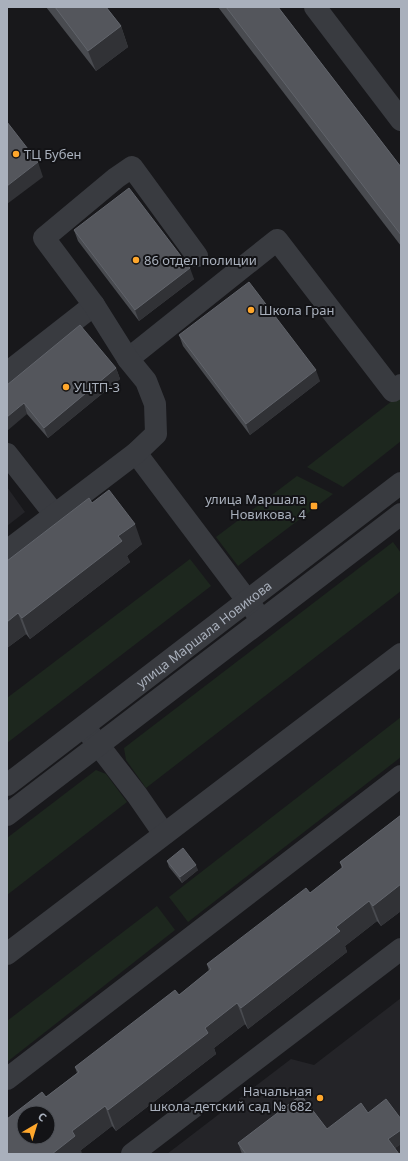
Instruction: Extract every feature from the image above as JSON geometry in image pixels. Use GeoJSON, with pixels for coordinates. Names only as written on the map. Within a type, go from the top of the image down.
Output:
{"type":"FeatureCollection","features":[{"type":"Feature","properties":{"kind":"street"},"geometry":{"type":"LineString","coordinates":[[315,7],[401,120]]}},
{"type":"Feature","properties":{"kind":"street"},"geometry":{"type":"LineString","coordinates":[[7,551],[55,516],[136,452],[156,434],[155,404],[146,381],[128,359],[94,305],[44,238],[116,178],[132,167],[197,256]]}},
{"type":"Feature","properties":{"kind":"street"},"geometry":{"type":"LineString","coordinates":[[128,359],[277,240],[393,391],[401,385]]}},
{"type":"Feature","properties":{"kind":"street"},"geometry":{"type":"LineString","coordinates":[[7,373],[94,305]]}},
{"type":"Feature","properties":{"kind":"street"},"geometry":{"type":"LineString","coordinates":[[136,452],[262,621]]}},
{"type":"Feature","properties":{"kind":"street"},"geometry":{"type":"LineString","coordinates":[[7,454],[55,516]]}},
{"type":"Feature","properties":{"kind":"street","name":"улица Маршала Новикова"},"geometry":{"type":"LineString","coordinates":[[7,785],[401,483]]}},
{"type":"Feature","properties":{"kind":"street","name":"улица Маршала Новикова"},"geometry":{"type":"LineString","coordinates":[[7,816],[401,514]]}},
{"type":"Feature","properties":{"kind":"street"},"geometry":{"type":"LineString","coordinates":[[7,954],[401,654]]}},
{"type":"Feature","properties":{"kind":"street"},"geometry":{"type":"LineString","coordinates":[[84,726],[137,795],[164,834]]}},
{"type":"Feature","properties":{"kind":"street"},"geometry":{"type":"LineString","coordinates":[[7,1079],[401,776]]}},
{"type":"Feature","properties":{"kind":"street"},"geometry":{"type":"LineString","coordinates":[[132,1154],[401,949]]}},
{"type":"Feature","properties":{"kind":"shaded area"},"geometry":{"type":"Polygon","coordinates":[[[7,487],[25,512],[7,526],[7,487]]]}},
{"type":"Feature","properties":{"kind":"shaded area","name":"Начальная школа-детский сад № 682"},"geometry":{"type":"Polygon","coordinates":[[[401,998],[401,1154],[167,1154],[291,1059],[314,1065],[401,998]]]}},
{"type":"Feature","properties":{"kind":"green space"},"geometry":{"type":"Polygon","coordinates":[[[401,394],[401,441],[343,487],[307,467],[401,394]]]}},
{"type":"Feature","properties":{"kind":"green space"},"geometry":{"type":"Polygon","coordinates":[[[297,476],[333,494],[238,566],[216,537],[297,476]]]}},
{"type":"Feature","properties":{"kind":"green space"},"geometry":{"type":"Polygon","coordinates":[[[393,542],[401,553],[401,591],[146,788],[126,760],[124,748],[393,542]]]}},
{"type":"Feature","properties":{"kind":"green space"},"geometry":{"type":"Polygon","coordinates":[[[190,559],[211,586],[7,743],[7,698],[190,559]]]}},
{"type":"Feature","properties":{"kind":"green space"},"geometry":{"type":"Polygon","coordinates":[[[401,717],[401,757],[188,922],[169,897],[401,717]]]}},
{"type":"Feature","properties":{"kind":"green space"},"geometry":{"type":"Polygon","coordinates":[[[96,770],[106,774],[127,802],[7,895],[7,838],[96,770]]]}},
{"type":"Feature","properties":{"kind":"green space"},"geometry":{"type":"Polygon","coordinates":[[[157,906],[175,930],[7,1062],[7,1021],[157,906]]]}},
{"type":"Feature","properties":{"kind":"building"},"geometry":{"type":"Polygon","coordinates":[[[55,7],[106,7],[121,26],[88,51],[55,7]]]}},
{"type":"Feature","properties":{"kind":"building"},"geometry":{"type":"Polygon","coordinates":[[[226,7],[278,7],[401,167],[401,235],[226,7]]]}},
{"type":"Feature","properties":{"kind":"building"},"geometry":{"type":"Polygon","coordinates":[[[7,122],[38,162],[7,186],[7,122]]]}},
{"type":"Feature","properties":{"kind":"building","name":"86 отдел полиции"},"geometry":{"type":"Polygon","coordinates":[[[129,188],[190,268],[135,310],[74,230],[129,188]]]}},
{"type":"Feature","properties":{"kind":"building"},"geometry":{"type":"Polygon","coordinates":[[[249,282],[316,370],[246,424],[179,335],[249,282]]]}},
{"type":"Feature","properties":{"kind":"building","name":"УЦТП-3"},"geometry":{"type":"Polygon","coordinates":[[[80,325],[116,368],[44,428],[24,403],[7,417],[7,385],[80,325]]]}},
{"type":"Feature","properties":{"kind":"building"},"geometry":{"type":"Polygon","coordinates":[[[109,490],[135,524],[118,536],[122,541],[22,618],[18,613],[7,622],[7,561],[89,498],[92,503],[109,490]]]}},
{"type":"Feature","properties":{"kind":"building"},"geometry":{"type":"Polygon","coordinates":[[[401,815],[401,884],[373,906],[369,901],[336,927],[340,931],[241,1008],[237,1003],[205,1028],[208,1033],[108,1110],[105,1106],[72,1131],[75,1136],[52,1154],[7,1154],[7,1119],[16,1112],[16,1145],[56,1145],[56,1105],[25,1105],[42,1092],[46,1097],[79,1072],[75,1067],[175,990],[179,995],[211,969],[207,964],[306,888],[310,893],[343,867],[340,862],[401,815]]]}},
{"type":"Feature","properties":{"kind":"building"},"geometry":{"type":"Polygon","coordinates":[[[183,848],[196,865],[180,877],[167,861],[183,848]]]}},
{"type":"Feature","properties":{"kind":"building"},"geometry":{"type":"Polygon","coordinates":[[[301,1095],[327,1129],[361,1103],[368,1113],[386,1099],[401,1119],[401,1130],[388,1139],[399,1154],[246,1154],[238,1143],[301,1095]]]}},
{"type":"Feature","properties":{"kind":"place","name":"ТЦ Бубен"},"geometry":{"type":"Point","coordinates":[16,154]}},
{"type":"Feature","properties":{"kind":"place","name":"86 отдел полиции"},"geometry":{"type":"Point","coordinates":[136,260]}},
{"type":"Feature","properties":{"kind":"place","name":"Школа Гран"},"geometry":{"type":"Point","coordinates":[251,310]}},
{"type":"Feature","properties":{"kind":"place","name":"УЦТП-3"},"geometry":{"type":"Point","coordinates":[66,387]}},
{"type":"Feature","properties":{"kind":"place","name":"улица Маршала Новикова, 4"},"geometry":{"type":"Point","coordinates":[314,506]}},
{"type":"Feature","properties":{"kind":"place","name":"Начальная школа-детский сад № 682"},"geometry":{"type":"Point","coordinates":[320,1098]}}]}
